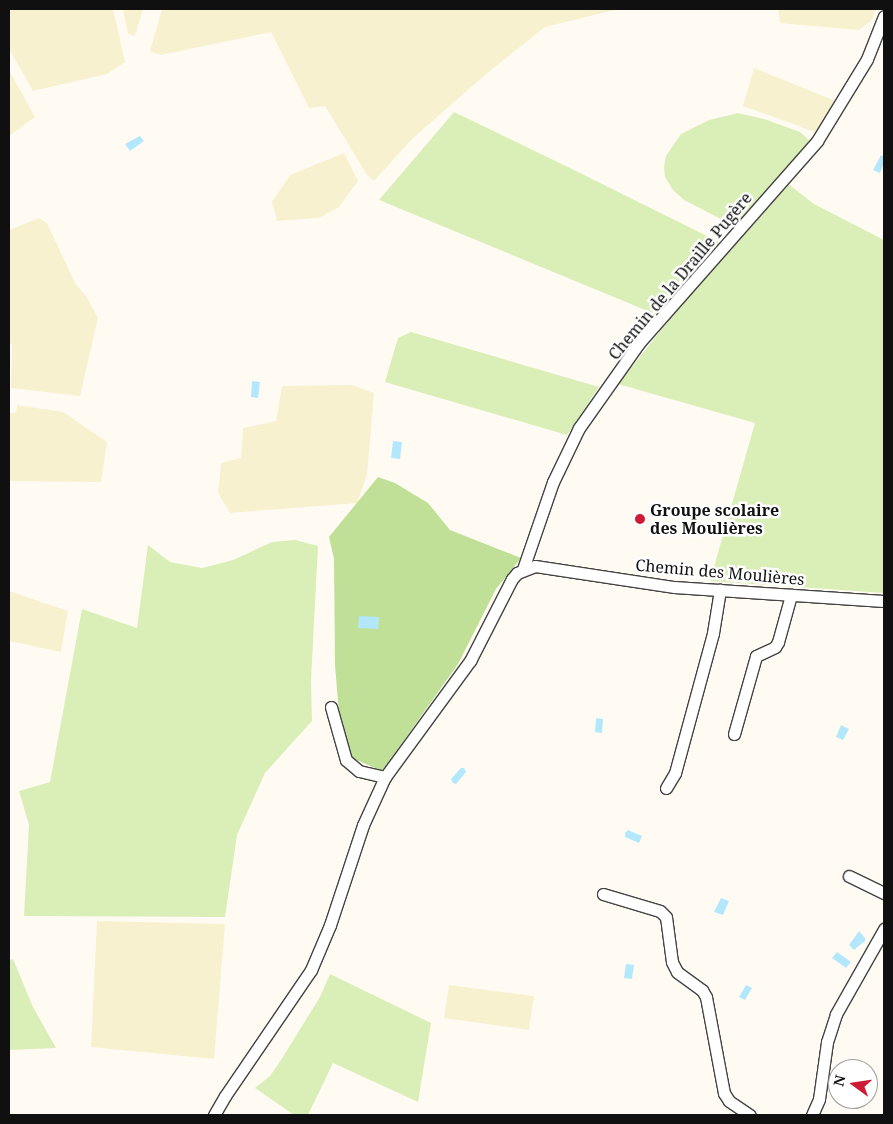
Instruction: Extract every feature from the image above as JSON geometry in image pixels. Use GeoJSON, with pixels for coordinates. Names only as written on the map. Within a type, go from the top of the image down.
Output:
{"type":"FeatureCollection","features":[{"type":"Feature","properties":{"kind":"street","name":"Chemin de la Draille Pugère"},"geometry":{"type":"LineString","coordinates":[[523,570],[553,482],[580,428],[639,343],[817,141],[867,59],[884,16]]}},
{"type":"Feature","properties":{"kind":"street","name":"Chemin des Moulières"},"geometry":{"type":"LineString","coordinates":[[523,570],[535,566],[674,587],[884,601]]}},
{"type":"Feature","properties":{"kind":"street"},"geometry":{"type":"LineString","coordinates":[[214,1115],[311,970],[330,925],[363,825],[385,777],[470,661],[512,579],[523,570]]}},
{"type":"Feature","properties":{"kind":"street"},"geometry":{"type":"LineString","coordinates":[[666,788],[675,773],[711,642],[720,590]]}},
{"type":"Feature","properties":{"kind":"street"},"geometry":{"type":"LineString","coordinates":[[734,734],[756,656],[775,647],[778,642],[791,595]]}},
{"type":"Feature","properties":{"kind":"street"},"geometry":{"type":"LineString","coordinates":[[331,707],[346,760],[359,771],[385,777]]}},
{"type":"Feature","properties":{"kind":"street"},"geometry":{"type":"LineString","coordinates":[[849,876],[884,893]]}},
{"type":"Feature","properties":{"kind":"street"},"geometry":{"type":"LineString","coordinates":[[603,894],[660,911],[666,917],[672,962],[677,972],[702,990],[706,997],[724,1093],[729,1101],[750,1115]]}},
{"type":"Feature","properties":{"kind":"street"},"geometry":{"type":"LineString","coordinates":[[812,1115],[819,1099],[827,1042],[836,1014],[884,929]]}},
{"type":"Feature","properties":{"kind":"shaded area"},"geometry":{"type":"Polygon","coordinates":[[[9,9],[113,9],[125,62],[107,74],[33,91],[9,49],[9,9]]]}},
{"type":"Feature","properties":{"kind":"shaded area"},"geometry":{"type":"Polygon","coordinates":[[[123,9],[143,9],[135,36],[128,34],[123,9]]]}},
{"type":"Feature","properties":{"kind":"shaded area"},"geometry":{"type":"Polygon","coordinates":[[[162,9],[619,9],[545,27],[485,75],[412,139],[374,181],[367,175],[325,106],[309,108],[271,32],[161,55],[150,51],[162,9]]]}},
{"type":"Feature","properties":{"kind":"shaded area"},"geometry":{"type":"Polygon","coordinates":[[[778,9],[876,9],[871,21],[859,30],[780,23],[778,9]]]}},
{"type":"Feature","properties":{"kind":"shaded area"},"geometry":{"type":"Polygon","coordinates":[[[754,68],[838,102],[815,132],[743,106],[754,68]]]}},
{"type":"Feature","properties":{"kind":"shaded area"},"geometry":{"type":"Polygon","coordinates":[[[9,70],[35,117],[9,136],[9,70]]]}},
{"type":"Feature","properties":{"kind":"shaded area"},"geometry":{"type":"Polygon","coordinates":[[[344,153],[358,181],[339,207],[319,218],[277,221],[272,202],[290,175],[344,153]]]}},
{"type":"Feature","properties":{"kind":"shaded area"},"geometry":{"type":"Polygon","coordinates":[[[39,218],[47,223],[75,283],[86,296],[98,318],[80,396],[11,388],[12,344],[9,343],[9,230],[39,218]]]}},
{"type":"Feature","properties":{"kind":"shaded area"},"geometry":{"type":"Polygon","coordinates":[[[352,385],[374,393],[367,475],[357,503],[230,513],[218,493],[221,463],[241,458],[243,428],[276,421],[282,386],[352,385]]]}},
{"type":"Feature","properties":{"kind":"shaded area"},"geometry":{"type":"Polygon","coordinates":[[[17,405],[63,412],[107,442],[101,482],[9,481],[9,413],[16,413],[17,405]]]}},
{"type":"Feature","properties":{"kind":"shaded area"},"geometry":{"type":"Polygon","coordinates":[[[9,591],[68,611],[61,652],[9,641],[9,591]]]}},
{"type":"Feature","properties":{"kind":"shaded area"},"geometry":{"type":"Polygon","coordinates":[[[97,921],[225,924],[214,1059],[91,1047],[97,921]]]}},
{"type":"Feature","properties":{"kind":"shaded area"},"geometry":{"type":"Polygon","coordinates":[[[449,985],[534,996],[529,1030],[444,1018],[449,985]]]}},
{"type":"Feature","properties":{"kind":"green space"},"geometry":{"type":"Polygon","coordinates":[[[454,112],[719,242],[655,314],[379,200],[454,112]]]}},
{"type":"Feature","properties":{"kind":"green space"},"geometry":{"type":"Polygon","coordinates":[[[738,113],[764,119],[800,132],[810,141],[739,225],[721,219],[684,200],[673,190],[665,177],[664,167],[666,156],[681,134],[709,120],[738,113]]]}},
{"type":"Feature","properties":{"kind":"green space"},"geometry":{"type":"Polygon","coordinates":[[[787,183],[814,204],[884,240],[884,593],[710,581],[755,423],[618,384],[674,314],[787,183]]]}},
{"type":"Feature","properties":{"kind":"green space"},"geometry":{"type":"Polygon","coordinates":[[[411,332],[599,387],[567,435],[385,382],[398,338],[411,332]]]}},
{"type":"Feature","properties":{"kind":"green space"},"geometry":{"type":"Polygon","coordinates":[[[378,477],[395,483],[428,503],[450,530],[521,558],[496,589],[458,664],[382,771],[352,758],[339,713],[335,665],[334,559],[329,537],[378,477]]]}},
{"type":"Feature","properties":{"kind":"green space"},"geometry":{"type":"Polygon","coordinates":[[[295,540],[318,546],[311,680],[312,721],[265,773],[237,835],[225,917],[24,916],[29,825],[19,791],[50,782],[82,609],[137,628],[148,545],[170,562],[202,568],[233,560],[272,542],[295,540]]]}},
{"type":"Feature","properties":{"kind":"green space"},"geometry":{"type":"Polygon","coordinates":[[[13,959],[33,1007],[56,1048],[9,1050],[9,960],[13,959]]]}},
{"type":"Feature","properties":{"kind":"green space"},"geometry":{"type":"Polygon","coordinates":[[[330,974],[431,1023],[418,1102],[333,1063],[308,1115],[294,1115],[255,1088],[270,1076],[281,1060],[320,997],[330,974]]]}},
{"type":"Feature","properties":{"kind":"water"},"geometry":{"type":"Polygon","coordinates":[[[140,136],[144,141],[130,151],[125,144],[140,136]]]}},
{"type":"Feature","properties":{"kind":"water"},"geometry":{"type":"Polygon","coordinates":[[[881,155],[884,157],[884,163],[880,173],[873,170],[881,155]]]}},
{"type":"Feature","properties":{"kind":"water"},"geometry":{"type":"Polygon","coordinates":[[[252,381],[260,382],[258,398],[251,397],[252,381]]]}},
{"type":"Feature","properties":{"kind":"water"},"geometry":{"type":"Polygon","coordinates":[[[393,441],[402,442],[400,459],[391,458],[393,441]]]}},
{"type":"Feature","properties":{"kind":"water"},"geometry":{"type":"Polygon","coordinates":[[[359,616],[379,617],[378,629],[358,628],[359,616]]]}},
{"type":"Feature","properties":{"kind":"water"},"geometry":{"type":"Polygon","coordinates":[[[596,718],[603,719],[602,733],[595,732],[596,718]]]}},
{"type":"Feature","properties":{"kind":"water"},"geometry":{"type":"Polygon","coordinates":[[[841,725],[849,729],[843,740],[836,737],[841,725]]]}},
{"type":"Feature","properties":{"kind":"water"},"geometry":{"type":"Polygon","coordinates":[[[461,768],[464,768],[466,772],[456,784],[453,783],[451,779],[461,768]]]}},
{"type":"Feature","properties":{"kind":"water"},"geometry":{"type":"Polygon","coordinates":[[[628,830],[642,836],[639,843],[625,837],[625,833],[628,830]]]}},
{"type":"Feature","properties":{"kind":"water"},"geometry":{"type":"Polygon","coordinates":[[[721,898],[729,901],[723,915],[714,912],[721,898]]]}},
{"type":"Feature","properties":{"kind":"water"},"geometry":{"type":"Polygon","coordinates":[[[859,931],[865,938],[865,941],[854,950],[849,945],[859,931]]]}},
{"type":"Feature","properties":{"kind":"water"},"geometry":{"type":"Polygon","coordinates":[[[837,952],[851,962],[846,968],[832,958],[837,952]]]}},
{"type":"Feature","properties":{"kind":"water"},"geometry":{"type":"Polygon","coordinates":[[[626,964],[634,965],[632,979],[624,978],[626,964]]]}},
{"type":"Feature","properties":{"kind":"water"},"geometry":{"type":"Polygon","coordinates":[[[746,985],[752,988],[745,1000],[739,997],[746,985]]]}},
{"type":"Feature","properties":{"kind":"place","name":"Groupe scolaire des Moulières"},"geometry":{"type":"Point","coordinates":[640,519]}}]}
